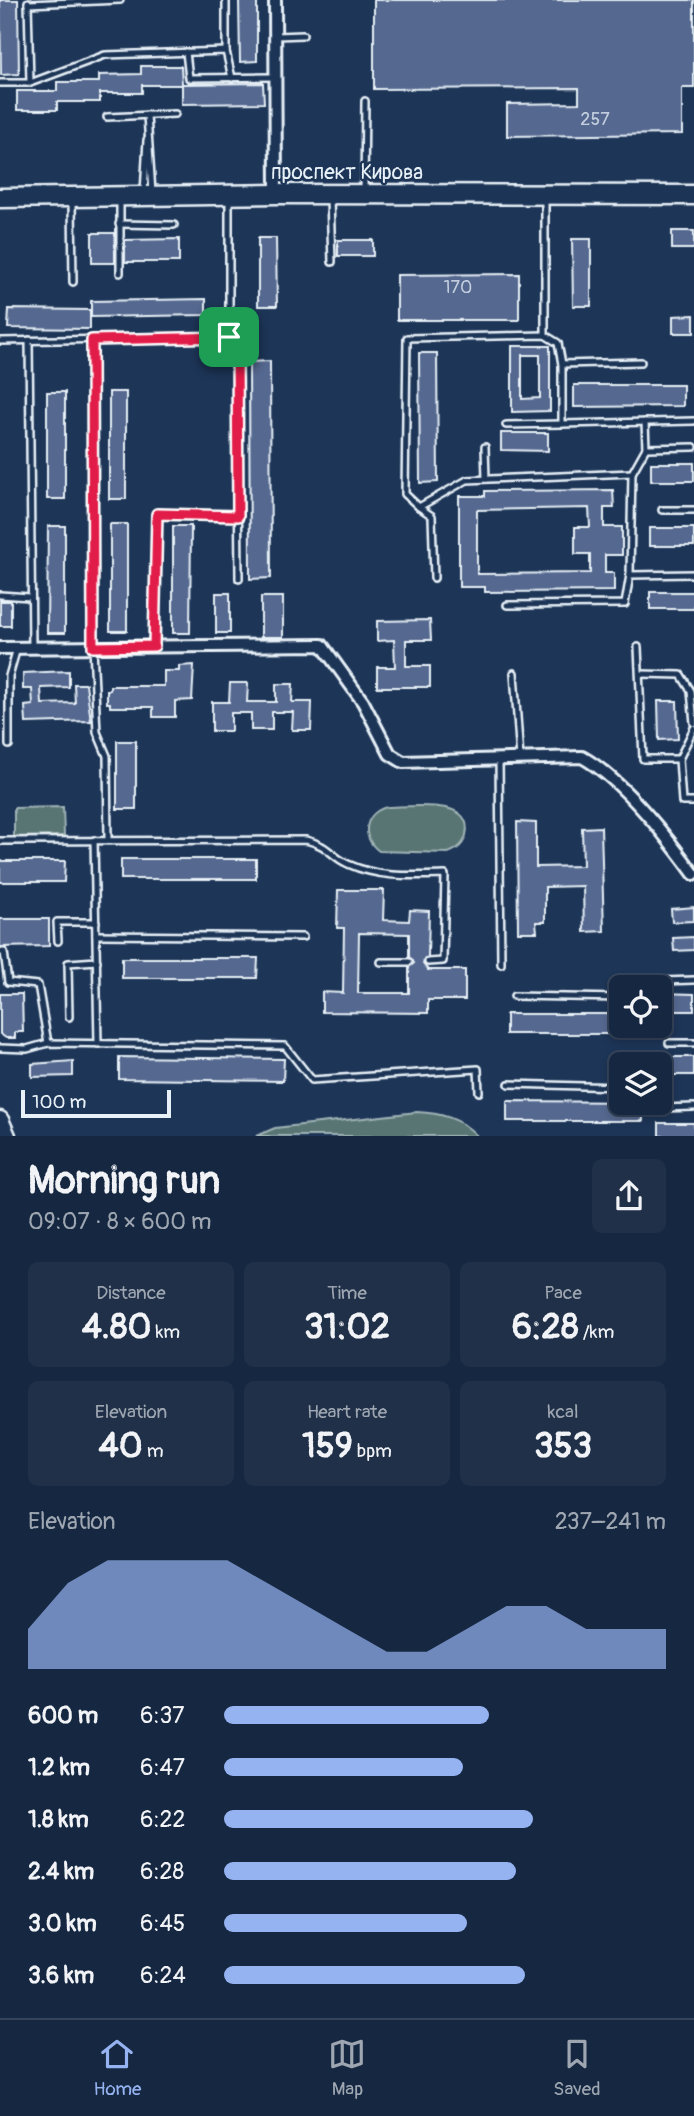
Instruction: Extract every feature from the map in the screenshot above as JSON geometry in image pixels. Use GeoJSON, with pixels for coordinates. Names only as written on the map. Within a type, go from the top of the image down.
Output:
{"type":"FeatureCollection","features":[{"type":"Feature","properties":{"kind":"main road","name":"проспект Кирова"},"geometry":{"type":"LineString","coordinates":[[0,198],[276,194],[694,195]]}},
{"type":"Feature","properties":{"kind":"main road"},"geometry":{"type":"LineString","coordinates":[[0,1120],[7,1136]]}},
{"type":"Feature","properties":{"kind":"street"},"geometry":{"type":"LineString","coordinates":[[275,0],[276,194]]}},
{"type":"Feature","properties":{"kind":"street"},"geometry":{"type":"LineString","coordinates":[[0,648],[322,645],[363,702],[390,754],[403,762],[582,757],[600,767],[671,842],[694,874]]}},
{"type":"Feature","properties":{"kind":"lane"},"geometry":{"type":"LineString","coordinates":[[30,83],[28,2],[120,0]]}},
{"type":"Feature","properties":{"kind":"lane"},"geometry":{"type":"LineString","coordinates":[[226,0],[226,51],[232,78]]}},
{"type":"Feature","properties":{"kind":"lane"},"geometry":{"type":"LineString","coordinates":[[276,36],[303,35]]}},
{"type":"Feature","properties":{"kind":"lane"},"geometry":{"type":"LineString","coordinates":[[0,83],[30,83],[105,55],[226,51]]}},
{"type":"Feature","properties":{"kind":"lane"},"geometry":{"type":"LineString","coordinates":[[186,52],[189,78],[276,78]]}},
{"type":"Feature","properties":{"kind":"lane"},"geometry":{"type":"LineString","coordinates":[[364,195],[365,101]]}},
{"type":"Feature","properties":{"kind":"lane"},"geometry":{"type":"LineString","coordinates":[[107,117],[174,114]]}},
{"type":"Feature","properties":{"kind":"lane"},"geometry":{"type":"LineString","coordinates":[[147,115],[147,137],[151,151],[148,196]]}},
{"type":"Feature","properties":{"kind":"lane"},"geometry":{"type":"LineString","coordinates":[[229,195],[229,337]]}},
{"type":"Feature","properties":{"kind":"lane"},"geometry":{"type":"LineString","coordinates":[[330,195],[332,262]]}},
{"type":"Feature","properties":{"kind":"lane"},"geometry":{"type":"LineString","coordinates":[[545,195],[545,335]]}},
{"type":"Feature","properties":{"kind":"lane"},"geometry":{"type":"LineString","coordinates":[[120,197],[120,273]]}},
{"type":"Feature","properties":{"kind":"lane"},"geometry":{"type":"LineString","coordinates":[[72,198],[73,282]]}},
{"type":"Feature","properties":{"kind":"lane"},"geometry":{"type":"LineString","coordinates":[[119,224],[174,225]]}},
{"type":"Feature","properties":{"kind":"lane"},"geometry":{"type":"LineString","coordinates":[[433,578],[432,516],[405,495],[407,338],[545,335],[558,343],[562,364],[562,424]]}},
{"type":"Feature","properties":{"kind":"lane"},"geometry":{"type":"LineString","coordinates":[[0,341],[229,337],[237,344],[239,579]]}},
{"type":"Feature","properties":{"kind":"lane"},"geometry":{"type":"LineString","coordinates":[[29,340],[32,648]]}},
{"type":"Feature","properties":{"kind":"lane"},"geometry":{"type":"LineString","coordinates":[[92,340],[93,647],[97,732],[107,756],[108,840]]}},
{"type":"Feature","properties":{"kind":"lane"},"geometry":{"type":"LineString","coordinates":[[562,364],[641,362]]}},
{"type":"Feature","properties":{"kind":"lane"},"geometry":{"type":"LineString","coordinates":[[506,425],[694,421]]}},
{"type":"Feature","properties":{"kind":"lane"},"geometry":{"type":"LineString","coordinates":[[507,605],[625,604],[631,575],[632,473],[646,448],[645,422]]}},
{"type":"Feature","properties":{"kind":"lane"},"geometry":{"type":"LineString","coordinates":[[485,447],[486,479]]}},
{"type":"Feature","properties":{"kind":"lane"},"geometry":{"type":"LineString","coordinates":[[646,448],[694,447]]}},
{"type":"Feature","properties":{"kind":"lane"},"geometry":{"type":"LineString","coordinates":[[419,507],[467,480],[632,473]]}},
{"type":"Feature","properties":{"kind":"lane"},"geometry":{"type":"LineString","coordinates":[[662,510],[694,510]]}},
{"type":"Feature","properties":{"kind":"lane"},"geometry":{"type":"LineString","coordinates":[[154,646],[157,514],[238,516]]}},
{"type":"Feature","properties":{"kind":"lane"},"geometry":{"type":"LineString","coordinates":[[631,575],[694,574]]}},
{"type":"Feature","properties":{"kind":"lane"},"geometry":{"type":"LineString","coordinates":[[0,595],[30,597]]}},
{"type":"Feature","properties":{"kind":"lane"},"geometry":{"type":"LineString","coordinates":[[638,647],[643,759],[679,759]]}},
{"type":"Feature","properties":{"kind":"lane"},"geometry":{"type":"LineString","coordinates":[[9,746],[9,676],[17,648]]}},
{"type":"Feature","properties":{"kind":"lane"},"geometry":{"type":"LineString","coordinates":[[514,673],[520,759]]}},
{"type":"Feature","properties":{"kind":"lane"},"geometry":{"type":"LineString","coordinates":[[641,674],[681,675],[691,691],[694,723]]}},
{"type":"Feature","properties":{"kind":"lane"},"geometry":{"type":"LineString","coordinates":[[694,728],[679,759],[682,802],[694,802]]}},
{"type":"Feature","properties":{"kind":"lane"},"geometry":{"type":"LineString","coordinates":[[499,759],[501,964]]}},
{"type":"Feature","properties":{"kind":"lane"},"geometry":{"type":"LineString","coordinates":[[0,841],[306,839],[324,844],[345,863],[381,876],[444,875],[443,961],[428,962]]}},
{"type":"Feature","properties":{"kind":"lane"},"geometry":{"type":"LineString","coordinates":[[94,840],[98,1044]]}},
{"type":"Feature","properties":{"kind":"lane"},"geometry":{"type":"LineString","coordinates":[[58,941],[57,922],[96,922]]}},
{"type":"Feature","properties":{"kind":"lane"},"geometry":{"type":"LineString","coordinates":[[96,935],[303,937]]}},
{"type":"Feature","properties":{"kind":"lane"},"geometry":{"type":"LineString","coordinates":[[0,952],[5,952],[8,982],[38,985],[48,1044]]}},
{"type":"Feature","properties":{"kind":"lane"},"geometry":{"type":"LineString","coordinates":[[69,1017],[68,962],[97,961]]}},
{"type":"Feature","properties":{"kind":"lane"},"geometry":{"type":"LineString","coordinates":[[381,962],[409,962]]}},
{"type":"Feature","properties":{"kind":"lane"},"geometry":{"type":"LineString","coordinates":[[672,981],[694,980]]}},
{"type":"Feature","properties":{"kind":"lane"},"geometry":{"type":"LineString","coordinates":[[514,996],[609,998]]}},
{"type":"Feature","properties":{"kind":"lane"},"geometry":{"type":"LineString","coordinates":[[669,1043],[694,1043]]}},
{"type":"Feature","properties":{"kind":"lane"},"geometry":{"type":"LineString","coordinates":[[0,1048],[27,1049],[48,1044],[285,1046],[312,1080],[478,1069],[478,1092]]}},
{"type":"Feature","properties":{"kind":"lane"},"geometry":{"type":"LineString","coordinates":[[509,1084],[609,1087]]}},
{"type":"Feature","properties":{"kind":"lane"},"geometry":{"type":"LineString","coordinates":[[672,1108],[694,1107]]}},
{"type":"Feature","properties":{"kind":"green space"},"geometry":{"type":"Polygon","coordinates":[[[424,806],[451,809],[461,815],[466,823],[464,842],[448,853],[379,851],[369,839],[367,826],[373,814],[387,807],[424,806]]]}},
{"type":"Feature","properties":{"kind":"green space"},"geometry":{"type":"Polygon","coordinates":[[[63,807],[64,836],[14,837],[14,808],[63,807]]]}},
{"type":"Feature","properties":{"kind":"green space"},"geometry":{"type":"Polygon","coordinates":[[[417,1112],[450,1118],[477,1136],[256,1136],[275,1128],[417,1112]]]}},
{"type":"Feature","properties":{"kind":"building"},"geometry":{"type":"Polygon","coordinates":[[[0,0],[18,0],[19,74],[1,75],[0,0]]]}},
{"type":"Feature","properties":{"kind":"building"},"geometry":{"type":"Polygon","coordinates":[[[239,0],[257,0],[257,61],[240,62],[239,0]]]}},
{"type":"Feature","properties":{"kind":"building"},"geometry":{"type":"Polygon","coordinates":[[[374,0],[694,0],[694,88],[682,88],[682,134],[507,136],[507,104],[579,103],[579,88],[374,89],[374,0]]]}},
{"type":"Feature","properties":{"kind":"building"},"geometry":{"type":"Polygon","coordinates":[[[141,66],[181,66],[182,84],[263,83],[264,103],[182,104],[182,85],[142,85],[142,93],[100,93],[100,102],[57,102],[57,110],[17,110],[17,91],[57,91],[57,82],[99,82],[99,75],[141,74],[141,66]]]}},
{"type":"Feature","properties":{"kind":"building"},"geometry":{"type":"Polygon","coordinates":[[[672,231],[694,231],[694,249],[672,249],[672,231]]]}},
{"type":"Feature","properties":{"kind":"building"},"geometry":{"type":"Polygon","coordinates":[[[92,233],[115,233],[115,263],[92,263],[92,233]]]}},
{"type":"Feature","properties":{"kind":"building"},"geometry":{"type":"Polygon","coordinates":[[[258,238],[276,238],[277,306],[258,306],[258,238]]]}},
{"type":"Feature","properties":{"kind":"building"},"geometry":{"type":"Polygon","coordinates":[[[179,239],[179,262],[125,262],[125,240],[179,239]]]}},
{"type":"Feature","properties":{"kind":"building"},"geometry":{"type":"Polygon","coordinates":[[[572,239],[591,239],[591,306],[573,306],[572,239]]]}},
{"type":"Feature","properties":{"kind":"building"},"geometry":{"type":"Polygon","coordinates":[[[338,240],[373,240],[373,256],[338,256],[338,240]]]}},
{"type":"Feature","properties":{"kind":"building"},"geometry":{"type":"Polygon","coordinates":[[[519,274],[519,320],[397,320],[397,275],[519,274]]]}},
{"type":"Feature","properties":{"kind":"building"},"geometry":{"type":"Polygon","coordinates":[[[206,299],[206,315],[91,317],[91,301],[206,299]]]}},
{"type":"Feature","properties":{"kind":"building"},"geometry":{"type":"Polygon","coordinates":[[[9,309],[90,310],[90,329],[8,328],[9,309]]]}},
{"type":"Feature","properties":{"kind":"building"},"geometry":{"type":"Polygon","coordinates":[[[694,315],[694,333],[673,333],[673,316],[694,315]]]}},
{"type":"Feature","properties":{"kind":"building"},"geometry":{"type":"Polygon","coordinates":[[[512,346],[550,346],[550,411],[512,412],[512,346]],[[522,355],[522,399],[540,398],[540,355],[522,355]]]}},
{"type":"Feature","properties":{"kind":"building"},"geometry":{"type":"Polygon","coordinates":[[[419,353],[437,353],[438,482],[420,483],[419,353]]]}},
{"type":"Feature","properties":{"kind":"building"},"geometry":{"type":"Polygon","coordinates":[[[270,361],[271,578],[250,579],[249,362],[270,361]]]}},
{"type":"Feature","properties":{"kind":"building"},"geometry":{"type":"Polygon","coordinates":[[[574,385],[683,385],[683,406],[574,407],[574,385]]]}},
{"type":"Feature","properties":{"kind":"building"},"geometry":{"type":"Polygon","coordinates":[[[47,392],[65,392],[65,499],[47,499],[47,392]]]}},
{"type":"Feature","properties":{"kind":"building"},"geometry":{"type":"Polygon","coordinates":[[[109,392],[126,392],[126,499],[109,499],[109,392]]]}},
{"type":"Feature","properties":{"kind":"building"},"geometry":{"type":"Polygon","coordinates":[[[501,433],[548,433],[548,451],[501,450],[501,433]]]}},
{"type":"Feature","properties":{"kind":"building"},"geometry":{"type":"Polygon","coordinates":[[[651,463],[694,463],[694,481],[651,481],[651,463]]]}},
{"type":"Feature","properties":{"kind":"building"},"geometry":{"type":"Polygon","coordinates":[[[613,490],[614,508],[604,508],[604,527],[622,527],[622,555],[605,555],[605,573],[614,573],[614,591],[485,592],[485,587],[459,587],[459,496],[485,496],[485,491],[613,490]],[[589,508],[477,510],[477,574],[590,573],[590,554],[575,554],[575,527],[590,527],[589,508]]]}},
{"type":"Feature","properties":{"kind":"building"},"geometry":{"type":"Polygon","coordinates":[[[110,524],[127,524],[127,631],[110,631],[110,524]]]}},
{"type":"Feature","properties":{"kind":"building"},"geometry":{"type":"Polygon","coordinates":[[[48,526],[65,526],[65,633],[47,633],[48,526]]]}},
{"type":"Feature","properties":{"kind":"building"},"geometry":{"type":"Polygon","coordinates":[[[173,526],[191,526],[190,633],[173,633],[173,526]]]}},
{"type":"Feature","properties":{"kind":"building"},"geometry":{"type":"Polygon","coordinates":[[[649,528],[694,528],[694,546],[649,546],[649,528]]]}},
{"type":"Feature","properties":{"kind":"building"},"geometry":{"type":"Polygon","coordinates":[[[650,592],[694,592],[694,609],[650,609],[650,592]]]}},
{"type":"Feature","properties":{"kind":"building"},"geometry":{"type":"Polygon","coordinates":[[[216,593],[230,593],[230,633],[216,633],[216,593]]]}},
{"type":"Feature","properties":{"kind":"building"},"geometry":{"type":"Polygon","coordinates":[[[261,597],[283,597],[283,637],[261,637],[261,597]]]}},
{"type":"Feature","properties":{"kind":"building"},"geometry":{"type":"Polygon","coordinates":[[[0,601],[11,601],[11,626],[0,626],[0,601]]]}},
{"type":"Feature","properties":{"kind":"building"},"geometry":{"type":"Polygon","coordinates":[[[430,620],[431,640],[406,640],[406,666],[430,666],[430,687],[377,687],[377,667],[395,667],[394,640],[377,641],[377,621],[430,620]]]}},
{"type":"Feature","properties":{"kind":"building"},"geometry":{"type":"Polygon","coordinates":[[[194,665],[192,700],[175,701],[175,717],[153,717],[153,707],[110,707],[110,703],[107,703],[107,690],[110,690],[110,686],[164,686],[164,671],[179,671],[179,666],[194,665]]]}},
{"type":"Feature","properties":{"kind":"building"},"geometry":{"type":"Polygon","coordinates":[[[69,671],[69,687],[41,688],[42,704],[75,703],[74,684],[86,684],[91,721],[26,723],[25,706],[33,705],[32,689],[23,689],[23,673],[69,671]]]}},
{"type":"Feature","properties":{"kind":"building"},"geometry":{"type":"Polygon","coordinates":[[[230,683],[248,683],[247,702],[276,702],[276,684],[293,684],[292,702],[312,702],[311,730],[292,730],[293,712],[272,712],[272,730],[251,730],[251,713],[231,713],[231,731],[212,731],[212,702],[229,702],[230,683]]]}},
{"type":"Feature","properties":{"kind":"building"},"geometry":{"type":"Polygon","coordinates":[[[658,701],[677,701],[678,739],[659,740],[658,701]]]}},
{"type":"Feature","properties":{"kind":"building"},"geometry":{"type":"Polygon","coordinates":[[[117,741],[136,741],[136,809],[117,809],[117,741]]]}},
{"type":"Feature","properties":{"kind":"building"},"geometry":{"type":"Polygon","coordinates":[[[517,822],[536,823],[536,867],[583,866],[582,828],[601,827],[604,931],[584,932],[583,886],[545,887],[545,922],[536,922],[537,932],[518,932],[517,822]]]}},
{"type":"Feature","properties":{"kind":"building"},"geometry":{"type":"Polygon","coordinates":[[[121,859],[256,859],[256,879],[121,879],[121,859]]]}},
{"type":"Feature","properties":{"kind":"building"},"geometry":{"type":"Polygon","coordinates":[[[0,861],[65,861],[64,882],[0,882],[0,861]]]}},
{"type":"Feature","properties":{"kind":"building"},"geometry":{"type":"Polygon","coordinates":[[[338,890],[384,890],[383,920],[409,921],[410,910],[429,911],[428,957],[423,964],[428,970],[465,970],[465,1000],[428,1000],[428,1013],[322,1012],[322,992],[343,993],[344,928],[337,928],[338,890]],[[359,933],[358,993],[409,993],[409,967],[414,963],[409,957],[409,934],[359,933]]]}},
{"type":"Feature","properties":{"kind":"building"},"geometry":{"type":"Polygon","coordinates":[[[694,907],[694,921],[672,922],[671,909],[694,907]]]}},
{"type":"Feature","properties":{"kind":"building"},"geometry":{"type":"Polygon","coordinates":[[[0,919],[49,919],[49,946],[0,947],[0,919]]]}},
{"type":"Feature","properties":{"kind":"building"},"geometry":{"type":"Polygon","coordinates":[[[694,937],[694,950],[674,951],[673,938],[694,937]]]}},
{"type":"Feature","properties":{"kind":"building"},"geometry":{"type":"Polygon","coordinates":[[[122,958],[258,958],[257,978],[122,978],[122,958]]]}},
{"type":"Feature","properties":{"kind":"building"},"geometry":{"type":"Polygon","coordinates":[[[672,993],[694,994],[694,1011],[672,1011],[672,993]]]}},
{"type":"Feature","properties":{"kind":"building"},"geometry":{"type":"Polygon","coordinates":[[[0,994],[22,994],[23,1032],[15,1032],[15,1038],[6,1038],[0,1034],[0,994]]]}},
{"type":"Feature","properties":{"kind":"building"},"geometry":{"type":"Polygon","coordinates":[[[506,1014],[609,1014],[609,1034],[506,1034],[506,1014]]]}},
{"type":"Feature","properties":{"kind":"building"},"geometry":{"type":"Polygon","coordinates":[[[119,1057],[284,1059],[283,1081],[119,1079],[119,1057]]]}},
{"type":"Feature","properties":{"kind":"building"},"geometry":{"type":"Polygon","coordinates":[[[672,1057],[694,1057],[694,1075],[672,1075],[672,1057]]]}},
{"type":"Feature","properties":{"kind":"building"},"geometry":{"type":"Polygon","coordinates":[[[73,1061],[73,1076],[32,1077],[32,1064],[73,1061]]]}},
{"type":"Feature","properties":{"kind":"building"},"geometry":{"type":"Polygon","coordinates":[[[507,1101],[609,1102],[609,1115],[643,1115],[643,1121],[507,1121],[507,1101]]]}},
{"type":"Feature","properties":{"kind":"building"},"geometry":{"type":"Polygon","coordinates":[[[659,1123],[694,1123],[694,1136],[659,1136],[659,1123]]]}},
{"type":"Feature","properties":{"kind":"route"},"geometry":{"type":"LineString","coordinates":[[229,337],[237,344],[238,516],[157,514],[154,646],[93,647],[92,340],[229,337]]}}]}
